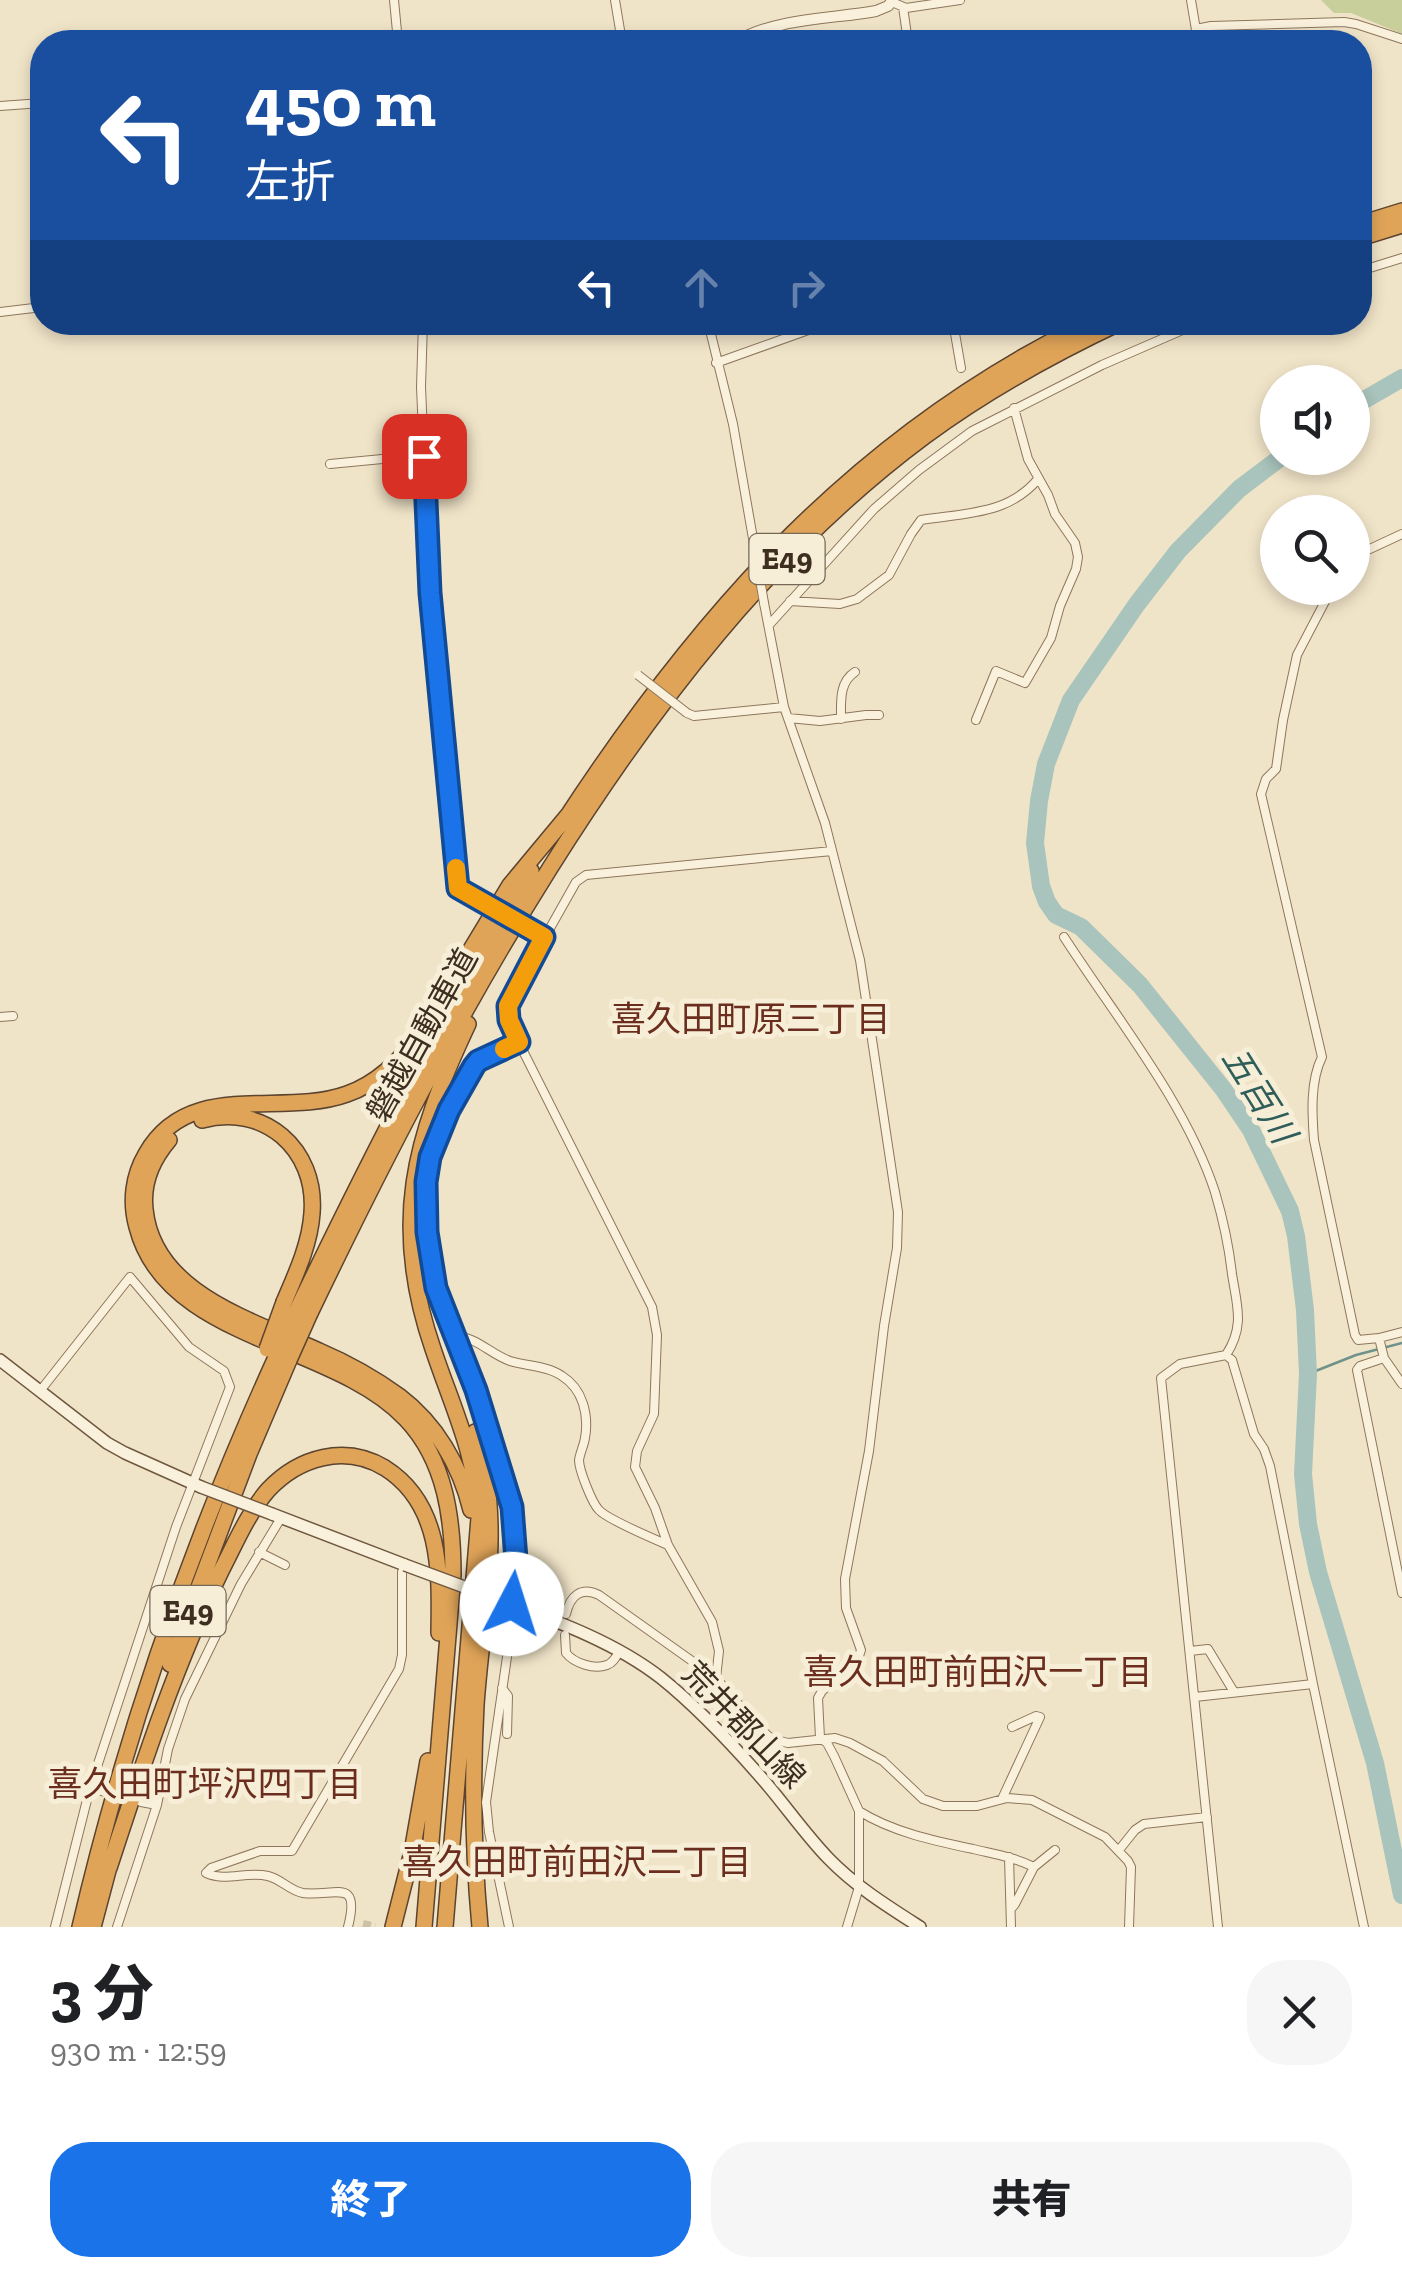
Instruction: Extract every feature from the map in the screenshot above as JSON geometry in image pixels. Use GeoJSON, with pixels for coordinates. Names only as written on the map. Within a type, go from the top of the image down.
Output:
{"type":"FeatureCollection","features":[{"type":"Feature","properties":{"kind":"highway"},"geometry":{"type":"LineString","coordinates":[[1372,220],[1402,211]]}},
{"type":"Feature","properties":{"kind":"highway"},"geometry":{"type":"LineString","coordinates":[[1372,234],[1402,225]]}},
{"type":"Feature","properties":{"kind":"highway","name":"磐越自動車道"},"geometry":{"type":"LineString","coordinates":[[93,1927],[140,1754],[249,1454],[278,1355],[297,1308],[413,1076],[492,936],[568,814],[642,707],[768,556],[824,502],[908,434],[1020,359],[1065,335]]}},
{"type":"Feature","properties":{"kind":"highway","name":"磐越自動車道"},"geometry":{"type":"LineString","coordinates":[[297,1308],[369,1191],[440,1054],[538,887],[627,752],[701,653],[752,594],[834,512],[926,436],[973,404],[1093,335]]}},
{"type":"Feature","properties":{"kind":"highway"},"geometry":{"type":"LineString","coordinates":[[420,1927],[452,1603],[450,1521],[433,1456],[416,1430],[392,1406],[338,1372],[205,1311],[165,1277],[146,1252],[135,1222],[134,1192],[147,1151],[166,1129],[192,1114],[223,1106],[332,1099],[361,1088],[386,1072],[421,1032],[510,885],[568,814]]}},
{"type":"Feature","properties":{"kind":"highway"},"geometry":{"type":"LineString","coordinates":[[445,1927],[480,1518],[472,1459],[421,1310],[412,1259],[412,1186],[430,1112],[466,1028],[538,887]]}},
{"type":"Feature","properties":{"kind":"highway"},"geometry":{"type":"LineString","coordinates":[[278,1355],[297,1308],[312,1213],[311,1184],[301,1158],[275,1130],[250,1119],[224,1116],[190,1125],[163,1147],[146,1179],[146,1220],[162,1256],[180,1277],[211,1301],[354,1368],[419,1414],[440,1438],[461,1478],[471,1506],[478,1554]]}},
{"type":"Feature","properties":{"kind":"highway"},"geometry":{"type":"LineString","coordinates":[[421,1310],[474,1430],[489,1494],[490,1554],[474,1756],[480,1927]]}},
{"type":"Feature","properties":{"kind":"highway","name":"E49"},"geometry":{"type":"LineString","coordinates":[[80,1927],[143,1698],[228,1446],[278,1355]]}},
{"type":"Feature","properties":{"kind":"highway"},"geometry":{"type":"LineString","coordinates":[[338,1372],[396,1418],[428,1470],[437,1501],[444,1550],[420,1927]]}},
{"type":"Feature","properties":{"kind":"highway"},"geometry":{"type":"LineString","coordinates":[[109,1868],[170,1690],[202,1612],[246,1520],[267,1492],[297,1466],[345,1455],[371,1461],[405,1484],[422,1507],[433,1533],[439,1580],[439,1633]]}},
{"type":"Feature","properties":{"kind":"highway"},"geometry":{"type":"LineString","coordinates":[[463,1719],[470,1927]]}},
{"type":"Feature","properties":{"kind":"highway"},"geometry":{"type":"LineString","coordinates":[[393,1927],[412,1852],[428,1762]]}},
{"type":"Feature","properties":{"kind":"main road"},"geometry":{"type":"LineString","coordinates":[[0,1360],[125,1453],[197,1485],[405,1564]]}},
{"type":"Feature","properties":{"kind":"main road","name":"荒井郡山線"},"geometry":{"type":"LineString","coordinates":[[405,1564],[574,1630],[659,1676],[759,1776],[827,1857],[859,1887],[920,1927]]}},
{"type":"Feature","properties":{"kind":"street"},"geometry":{"type":"LineString","coordinates":[[394,0],[397,30]]}},
{"type":"Feature","properties":{"kind":"street"},"geometry":{"type":"LineString","coordinates":[[615,0],[620,30]]}},
{"type":"Feature","properties":{"kind":"street"},"geometry":{"type":"LineString","coordinates":[[763,30],[876,11],[896,3],[960,0]]}},
{"type":"Feature","properties":{"kind":"street"},"geometry":{"type":"LineString","coordinates":[[1191,0],[1196,29],[1344,22],[1402,40]]}},
{"type":"Feature","properties":{"kind":"street"},"geometry":{"type":"LineString","coordinates":[[896,3],[904,30]]}},
{"type":"Feature","properties":{"kind":"street"},"geometry":{"type":"LineString","coordinates":[[0,106],[30,104]]}},
{"type":"Feature","properties":{"kind":"street"},"geometry":{"type":"LineString","coordinates":[[1372,267],[1402,258]]}},
{"type":"Feature","properties":{"kind":"street"},"geometry":{"type":"LineString","coordinates":[[0,312],[30,308]]}},
{"type":"Feature","properties":{"kind":"street"},"geometry":{"type":"LineString","coordinates":[[423,335],[421,387],[430,593],[458,888],[542,936]]}},
{"type":"Feature","properties":{"kind":"street"},"geometry":{"type":"LineString","coordinates":[[711,335],[733,424],[784,706],[820,807],[860,960],[898,1228],[869,1451],[845,1579],[846,1608],[862,1650],[858,1659],[822,1691],[817,1704],[820,1738],[859,1810],[859,1887],[847,1927]]}},
{"type":"Feature","properties":{"kind":"street"},"geometry":{"type":"LineString","coordinates":[[716,363],[794,335]]}},
{"type":"Feature","properties":{"kind":"street"},"geometry":{"type":"LineString","coordinates":[[956,335],[961,368]]}},
{"type":"Feature","properties":{"kind":"street"},"geometry":{"type":"LineString","coordinates":[[769,625],[874,509],[972,431],[1102,364],[1170,335]]}},
{"type":"Feature","properties":{"kind":"street"},"geometry":{"type":"LineString","coordinates":[[976,720],[996,672],[1025,683],[1051,638],[1078,556],[1075,543],[1055,514],[1024,451],[1014,408]]}},
{"type":"Feature","properties":{"kind":"street"},"geometry":{"type":"LineString","coordinates":[[330,464],[424,456]]}},
{"type":"Feature","properties":{"kind":"street"},"geometry":{"type":"LineString","coordinates":[[790,602],[840,604],[857,599],[889,575],[921,520],[1004,506],[1028,492],[1038,479]]}},
{"type":"Feature","properties":{"kind":"street"},"geometry":{"type":"LineString","coordinates":[[1370,549],[1402,534]]}},
{"type":"Feature","properties":{"kind":"street"},"geometry":{"type":"LineString","coordinates":[[1323,605],[1298,655],[1276,769],[1266,779],[1260,794],[1322,1056],[1315,1076],[1314,1140],[1355,1334],[1358,1340],[1381,1348],[1402,1384]]}},
{"type":"Feature","properties":{"kind":"street"},"geometry":{"type":"LineString","coordinates":[[840,719],[842,688],[855,672]]}},
{"type":"Feature","properties":{"kind":"street"},"geometry":{"type":"LineString","coordinates":[[635,673],[694,716],[784,706]]}},
{"type":"Feature","properties":{"kind":"street"},"geometry":{"type":"LineString","coordinates":[[788,718],[820,721],[879,715]]}},
{"type":"Feature","properties":{"kind":"street"},"geometry":{"type":"LineString","coordinates":[[716,1678],[719,1651],[712,1622],[668,1545],[636,1468],[638,1451],[654,1414],[657,1335],[652,1307],[519,1042],[509,1020],[508,1006],[542,936],[576,882],[586,875],[832,851]]}},
{"type":"Feature","properties":{"kind":"street"},"geometry":{"type":"LineString","coordinates":[[1064,937],[1142,1053],[1195,1145],[1214,1189],[1229,1250],[1238,1335],[1226,1355],[1180,1364],[1161,1378],[1218,1927]]}},
{"type":"Feature","properties":{"kind":"street"},"geometry":{"type":"LineString","coordinates":[[0,1017],[13,1016]]}},
{"type":"Feature","properties":{"kind":"street"},"geometry":{"type":"LineString","coordinates":[[509,1927],[486,1802],[502,1688],[507,1602],[516,1560],[512,1507],[476,1390],[436,1288],[430,1263],[426,1203],[430,1157],[449,1110],[474,1066],[519,1042]]}},
{"type":"Feature","properties":{"kind":"street"},"geometry":{"type":"LineString","coordinates":[[40,1392],[130,1277],[190,1348],[224,1371],[230,1387],[90,1788],[55,1927]]}},
{"type":"Feature","properties":{"kind":"street"},"geometry":{"type":"LineString","coordinates":[[1402,1332],[1357,1370],[1402,1593]]}},
{"type":"Feature","properties":{"kind":"street"},"geometry":{"type":"LineString","coordinates":[[455,1336],[473,1338],[497,1356],[552,1371],[572,1384],[586,1416],[578,1463],[596,1507],[668,1545]]}},
{"type":"Feature","properties":{"kind":"street"},"geometry":{"type":"LineString","coordinates":[[1226,1355],[1232,1360],[1254,1434],[1270,1466],[1364,1927]]}},
{"type":"Feature","properties":{"kind":"street"},"geometry":{"type":"LineString","coordinates":[[117,1927],[185,1698],[276,1516]]}},
{"type":"Feature","properties":{"kind":"street"},"geometry":{"type":"LineString","coordinates":[[259,1552],[285,1565]]}},
{"type":"Feature","properties":{"kind":"street"},"geometry":{"type":"LineString","coordinates":[[363,1924],[349,1925],[352,1899],[341,1892],[299,1893],[264,1875],[226,1878],[206,1873],[210,1868],[260,1851],[292,1851],[399,1670],[405,1564]]}},
{"type":"Feature","properties":{"kind":"street"},"geometry":{"type":"LineString","coordinates":[[566,1614],[568,1602],[574,1596],[594,1592],[716,1678],[772,1739],[788,1743],[842,1739],[883,1762],[934,1804],[962,1807],[1002,1799],[1032,1800],[1105,1837],[1128,1861],[1131,1872],[1129,1927]]}},
{"type":"Feature","properties":{"kind":"street"},"geometry":{"type":"LineString","coordinates":[[564,1636],[566,1653],[575,1662],[606,1666],[619,1652]]}},
{"type":"Feature","properties":{"kind":"street"},"geometry":{"type":"LineString","coordinates":[[1190,1651],[1208,1649],[1234,1692]]}},
{"type":"Feature","properties":{"kind":"street"},"geometry":{"type":"LineString","coordinates":[[1194,1697],[1313,1684]]}},
{"type":"Feature","properties":{"kind":"street"},"geometry":{"type":"LineString","coordinates":[[502,1688],[508,1696],[507,1734]]}},
{"type":"Feature","properties":{"kind":"street"},"geometry":{"type":"LineString","coordinates":[[1002,1799],[1040,1716],[1012,1727]]}},
{"type":"Feature","properties":{"kind":"street"},"geometry":{"type":"LineString","coordinates":[[90,1788],[105,1792]]}},
{"type":"Feature","properties":{"kind":"street"},"geometry":{"type":"LineString","coordinates":[[141,1802],[156,1805]]}},
{"type":"Feature","properties":{"kind":"street"},"geometry":{"type":"LineString","coordinates":[[859,1810],[926,1838],[1010,1857],[1034,1867]]}},
{"type":"Feature","properties":{"kind":"street"},"geometry":{"type":"LineString","coordinates":[[1119,1850],[1144,1824],[1207,1817]]}},
{"type":"Feature","properties":{"kind":"street"},"geometry":{"type":"LineString","coordinates":[[1010,1909],[1034,1867],[1055,1850]]}},
{"type":"Feature","properties":{"kind":"street"},"geometry":{"type":"LineString","coordinates":[[1010,1857],[1010,1927]]}},
{"type":"Feature","properties":{"kind":"green space"},"geometry":{"type":"Polygon","coordinates":[[[1321,0],[1402,0],[1402,34],[1351,13],[1334,13],[1321,0]]]}},
{"type":"Feature","properties":{"kind":"waterway","name":"五百川"},"geometry":{"type":"LineString","coordinates":[[1370,397],[1402,378]]}},
{"type":"Feature","properties":{"kind":"waterway","name":"五百川"},"geometry":{"type":"LineString","coordinates":[[1260,473],[1178,551],[1071,700],[1046,764],[1035,843],[1041,886],[1056,915],[1081,927],[1140,985],[1224,1090],[1251,1130],[1290,1211],[1305,1310],[1308,1374],[1303,1474],[1308,1524],[1318,1572],[1375,1763],[1402,1895]]}},
{"type":"Feature","properties":{"kind":"waterway"},"geometry":{"type":"LineString","coordinates":[[1308,1374],[1356,1355],[1402,1343]]}},
{"type":"Feature","properties":{"kind":"tunnel"},"geometry":{"type":"LineString","coordinates":[[363,1924],[375,1927]]}},
{"type":"Feature","properties":{"kind":"slow traffic"},"geometry":{"type":"LineString","coordinates":[[456,868],[458,888],[544,937],[508,1006],[509,1020],[519,1042],[504,1049]]}},
{"type":"Feature","properties":{"kind":"district","name":"喜久田町原三丁目"},"geometry":{"type":"Point","coordinates":[751,1019]}},
{"type":"Feature","properties":{"kind":"district","name":"喜久田町前田沢一丁目"},"geometry":{"type":"Point","coordinates":[978,1672]}},
{"type":"Feature","properties":{"kind":"district","name":"喜久田町坪沢四丁目"},"geometry":{"type":"Point","coordinates":[205,1784]}},
{"type":"Feature","properties":{"kind":"district","name":"喜久田町前田沢二丁目"},"geometry":{"type":"Point","coordinates":[577,1862]}},
{"type":"Feature","properties":{"kind":"route"},"geometry":{"type":"LineString","coordinates":[[424,456],[430,593],[458,888],[544,937],[508,1006],[509,1020],[519,1042],[474,1066],[449,1110],[430,1157],[426,1182],[427,1232],[436,1288],[476,1390],[512,1507],[516,1560],[512,1604]]}}]}
